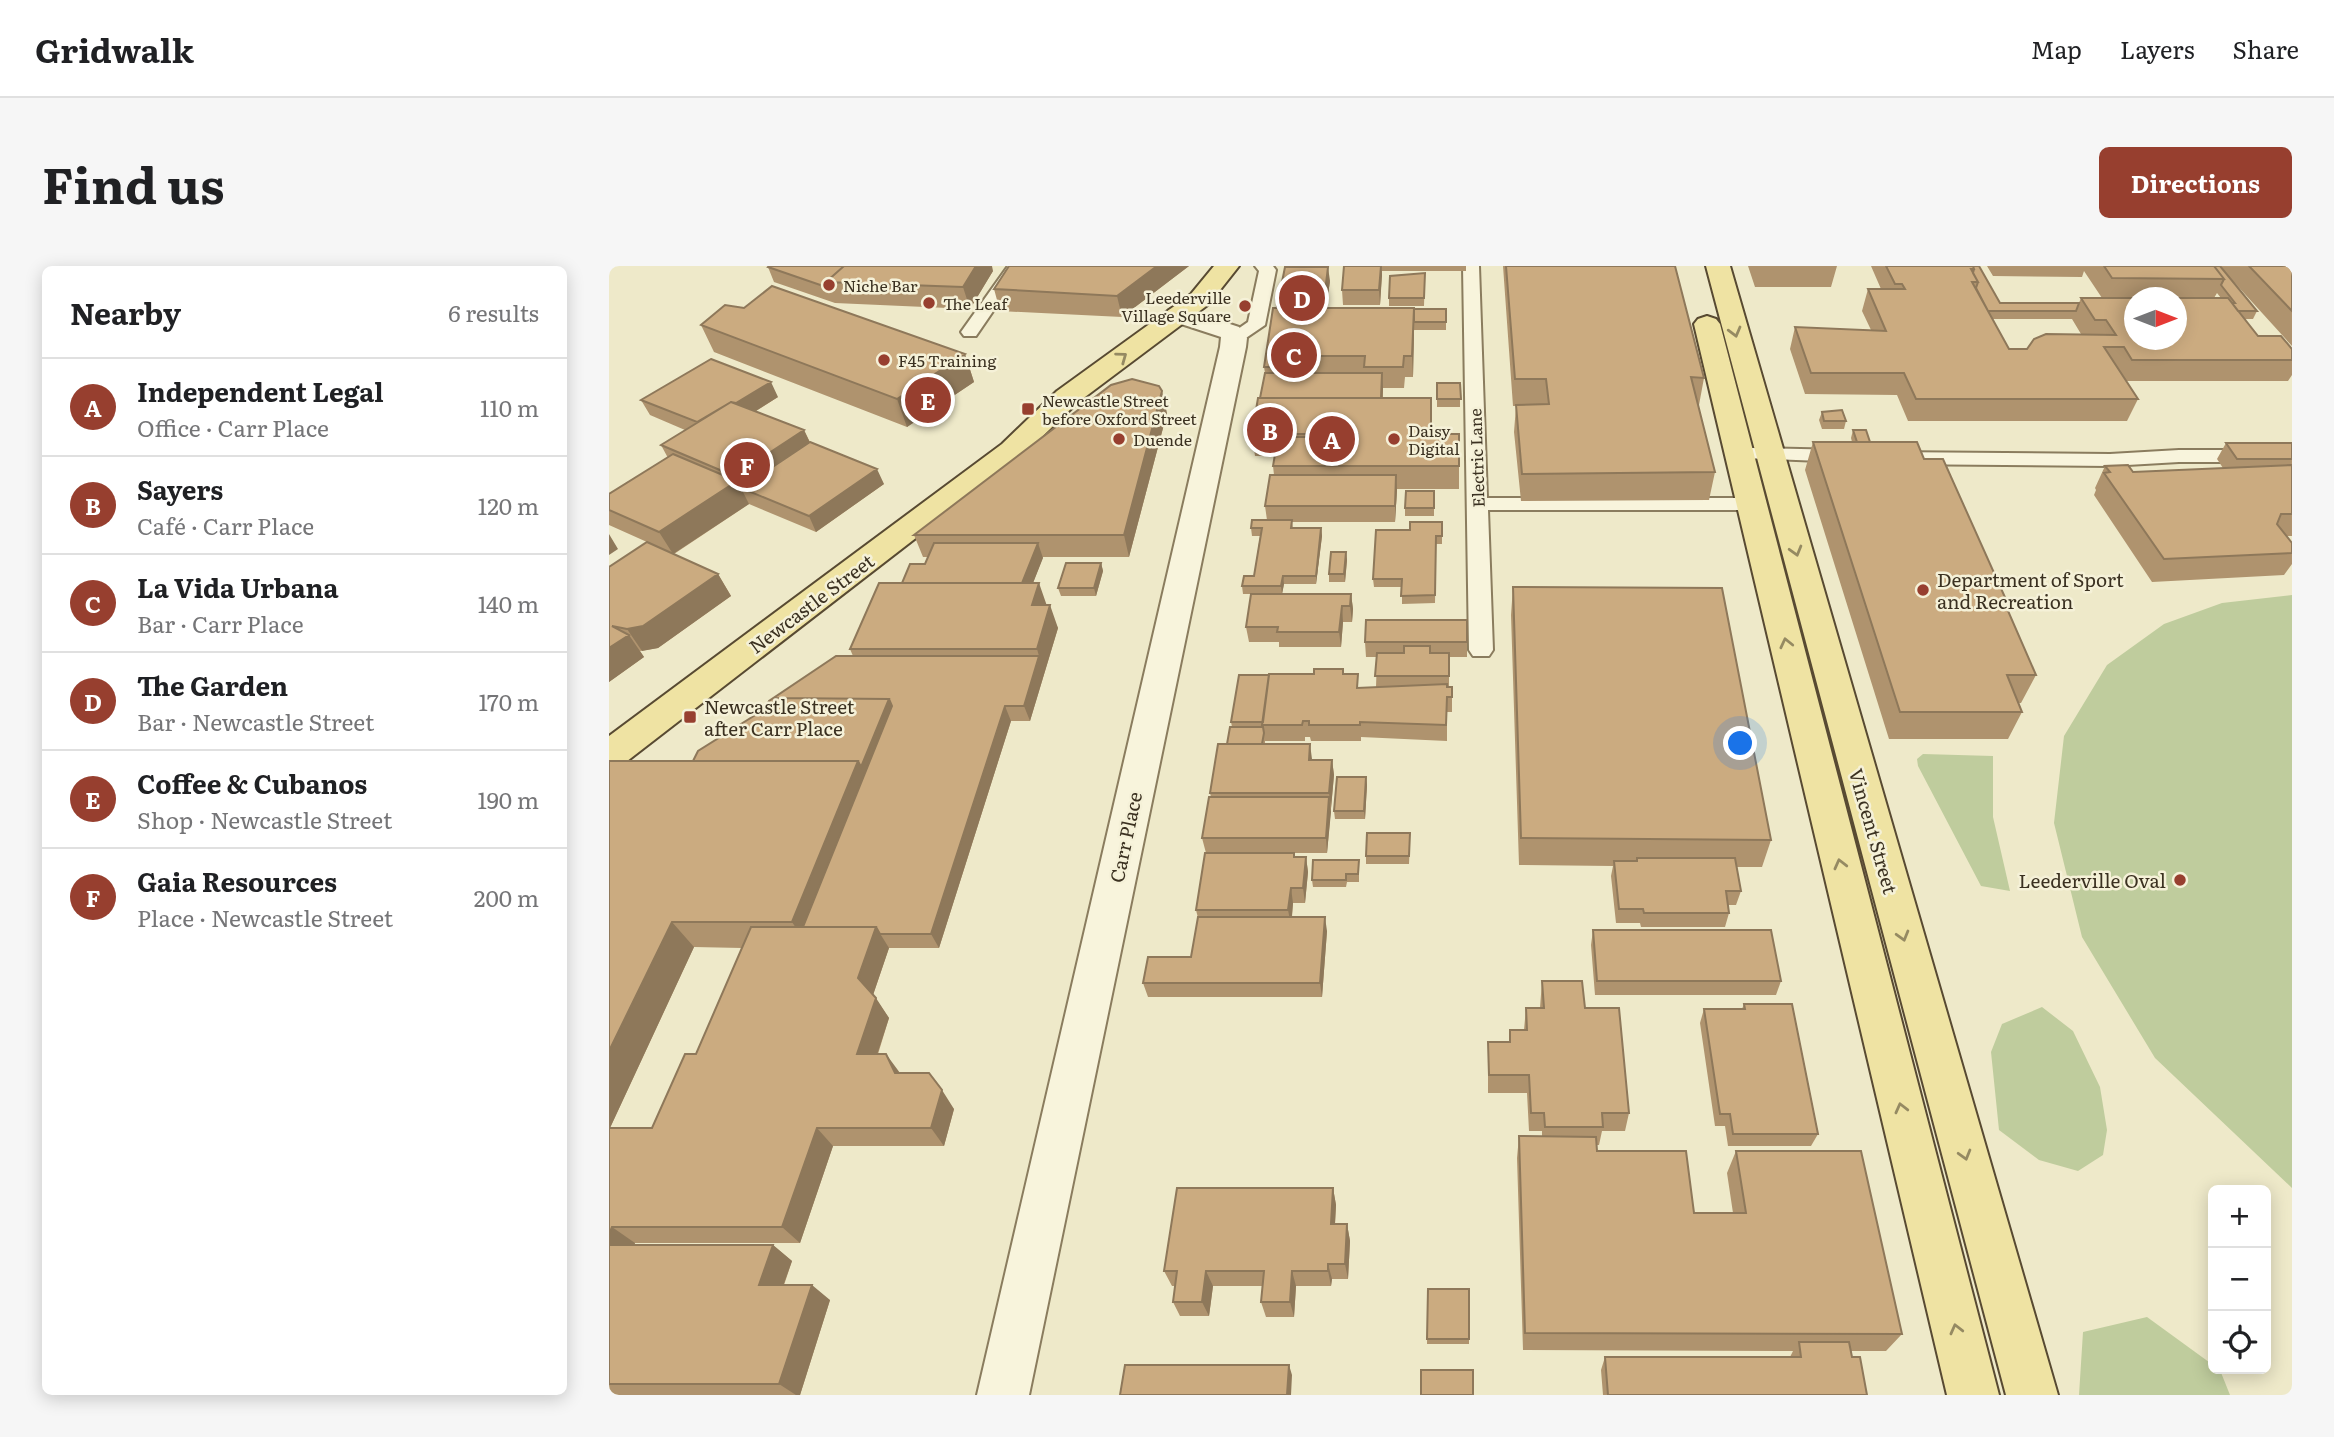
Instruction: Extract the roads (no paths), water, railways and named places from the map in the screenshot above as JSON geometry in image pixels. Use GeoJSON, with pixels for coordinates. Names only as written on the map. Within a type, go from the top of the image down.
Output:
{"type":"FeatureCollection","features":[{"type":"Feature","properties":{"kind":"main road","name":"Newcastle Street"},"geometry":{"type":"LineString","coordinates":[[1204,325],[1201,299],[1227,266]]}},
{"type":"Feature","properties":{"kind":"main road","name":"Newcastle Street"},"geometry":{"type":"LineString","coordinates":[[609,755],[1012,450],[1067,397],[1204,325],[1239,283],[1248,266]]}},
{"type":"Feature","properties":{"kind":"main road","name":"Vincent Street"},"geometry":{"type":"LineString","coordinates":[[1692,266],[1754,454],[2032,1395]]}},
{"type":"Feature","properties":{"kind":"main road","name":"Vincent Street"},"geometry":{"type":"LineString","coordinates":[[1718,266],[1754,454],[1752,504],[1973,1395]]}},
{"type":"Feature","properties":{"kind":"street","name":"Carr Place"},"geometry":{"type":"LineString","coordinates":[[1003,1395],[1204,325]]}},
{"type":"Feature","properties":{"kind":"lane"},"geometry":{"type":"LineString","coordinates":[[970,332],[1016,266]]}},
{"type":"Feature","properties":{"kind":"lane"},"geometry":{"type":"LineString","coordinates":[[1204,325],[1256,326],[1268,270],[1263,266]]}},
{"type":"Feature","properties":{"kind":"lane","name":"Electric Lane"},"geometry":{"type":"LineString","coordinates":[[1471,266],[1481,650]]}},
{"type":"Feature","properties":{"kind":"lane"},"geometry":{"type":"LineString","coordinates":[[1754,454],[2110,460],[2179,456],[2292,456]]}},
{"type":"Feature","properties":{"kind":"lane"},"geometry":{"type":"LineString","coordinates":[[1477,504],[1752,504]]}},
{"type":"Feature","properties":{"kind":"place","name":"Niche Bar"},"geometry":{"type":"Point","coordinates":[829,285]}},
{"type":"Feature","properties":{"kind":"place","name":"The Garden"},"geometry":{"type":"Point","coordinates":[1302,298]}},
{"type":"Feature","properties":{"kind":"place","name":"The Leaf"},"geometry":{"type":"Point","coordinates":[929,303]}},
{"type":"Feature","properties":{"kind":"place","name":"Leederville Village Square"},"geometry":{"type":"Point","coordinates":[1245,306]}},
{"type":"Feature","properties":{"kind":"place","name":"La Vida Urbana"},"geometry":{"type":"Point","coordinates":[1294,355]}},
{"type":"Feature","properties":{"kind":"place","name":"F45 Training"},"geometry":{"type":"Point","coordinates":[884,360]}},
{"type":"Feature","properties":{"kind":"place","name":"Coffee & Cubanos"},"geometry":{"type":"Point","coordinates":[928,400]}},
{"type":"Feature","properties":{"kind":"place","name":"Newcastle Street before Oxford Street"},"geometry":{"type":"Point","coordinates":[1028,409]}},
{"type":"Feature","properties":{"kind":"place","name":"Sayers"},"geometry":{"type":"Point","coordinates":[1270,430]}},
{"type":"Feature","properties":{"kind":"place","name":"Duende"},"geometry":{"type":"Point","coordinates":[1119,439]}},
{"type":"Feature","properties":{"kind":"place","name":"Independent Legal"},"geometry":{"type":"Point","coordinates":[1332,439]}},
{"type":"Feature","properties":{"kind":"place","name":"Daisy Digital"},"geometry":{"type":"Point","coordinates":[1394,439]}},
{"type":"Feature","properties":{"kind":"place","name":"Gaia Resources"},"geometry":{"type":"Point","coordinates":[747,465]}},
{"type":"Feature","properties":{"kind":"place","name":"Department of Sport and Recreation"},"geometry":{"type":"Point","coordinates":[1923,590]}},
{"type":"Feature","properties":{"kind":"place","name":"Newcastle Street after Carr Place"},"geometry":{"type":"Point","coordinates":[690,717]}},
{"type":"Feature","properties":{"kind":"place","name":"Leederville Oval"},"geometry":{"type":"Point","coordinates":[2180,880]}}]}
